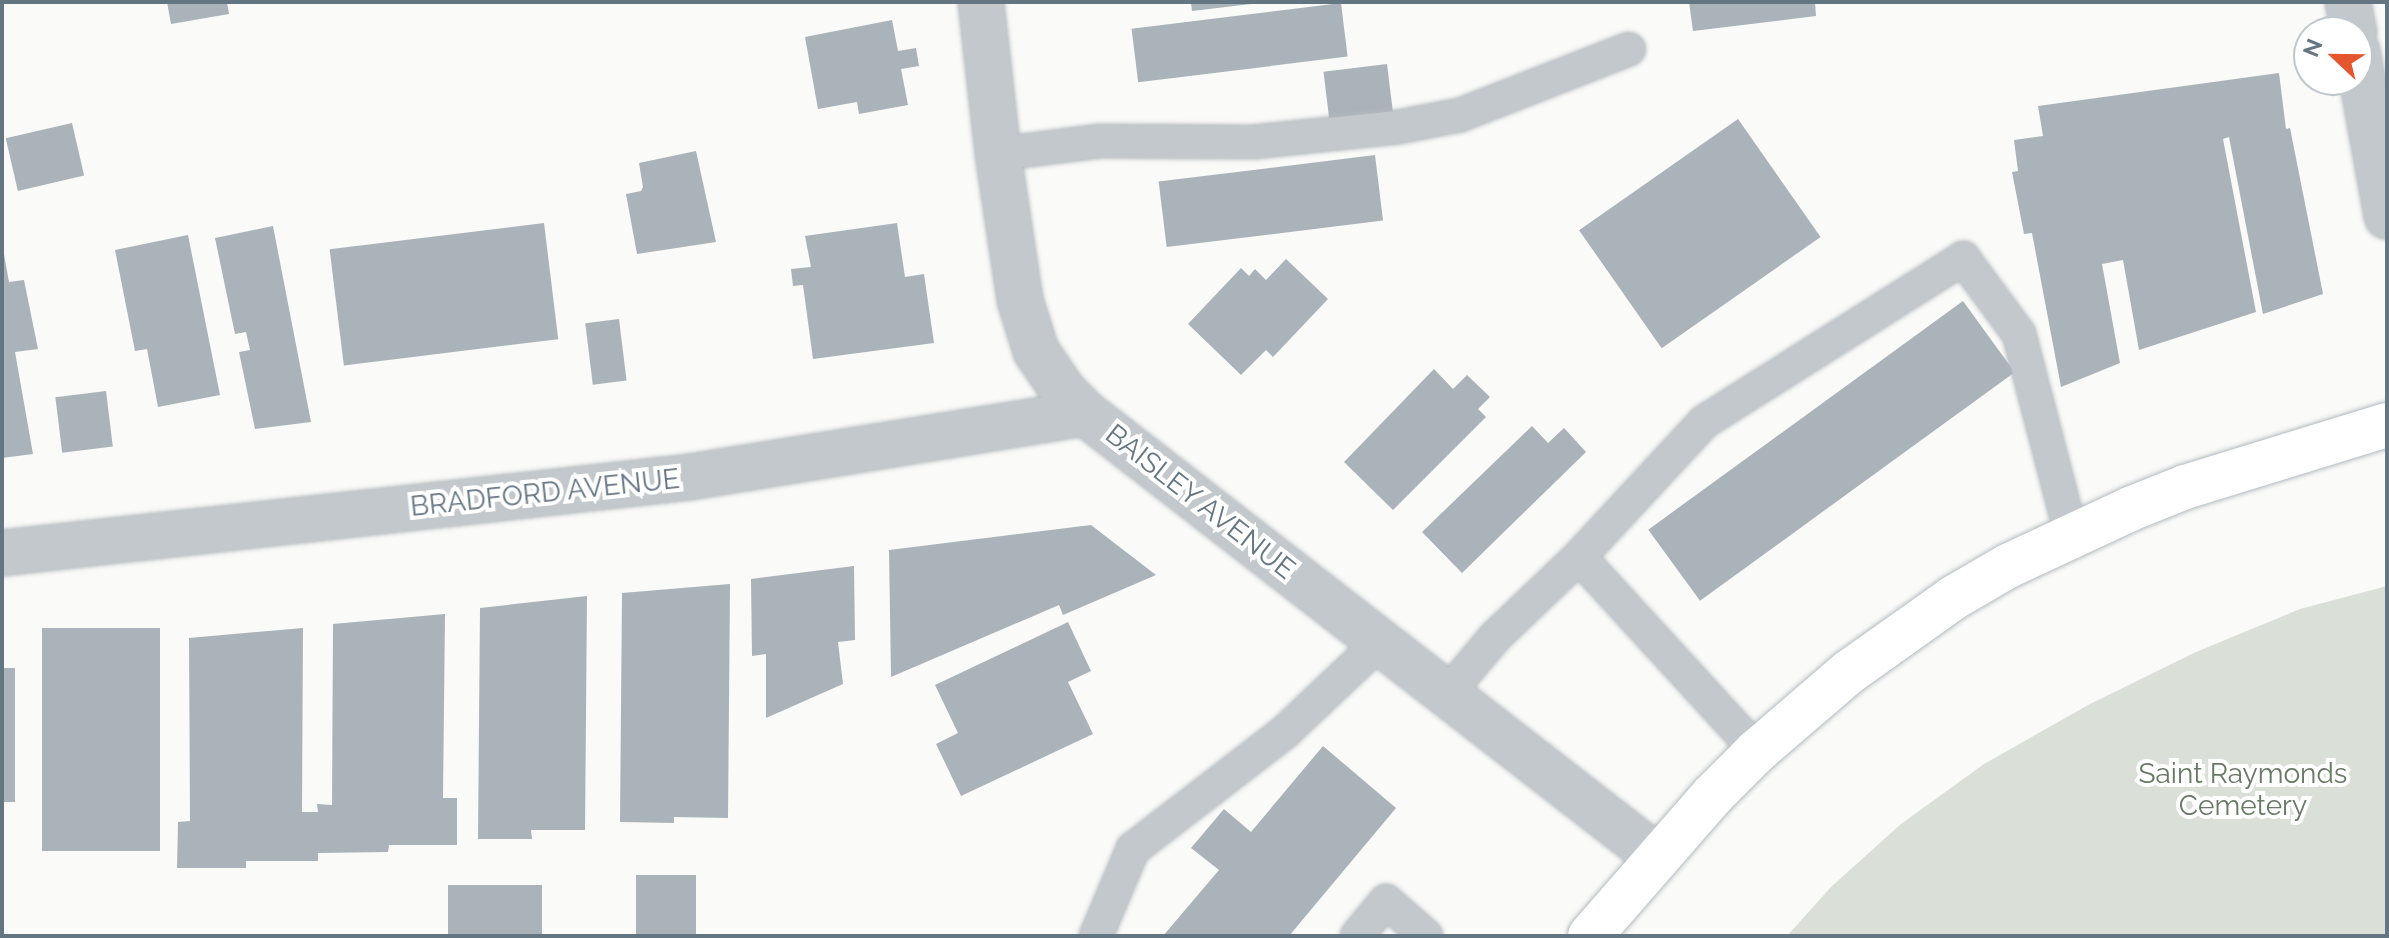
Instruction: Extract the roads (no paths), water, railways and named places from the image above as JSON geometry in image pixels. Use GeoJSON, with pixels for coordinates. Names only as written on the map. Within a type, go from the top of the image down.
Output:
{"type":"FeatureCollection","features":[{"type":"Feature","properties":{"kind":"main road"},"geometry":{"type":"LineString","coordinates":[[1590,936],[1657,857],[1757,751],[1802,709],[1897,636],[2008,566],[2071,534],[2185,487],[2387,425]]}},
{"type":"Feature","properties":{"kind":"street","name":"BAISLEY AVENUE"},"geometry":{"type":"LineString","coordinates":[[981,2],[998,154],[1027,327],[1049,373],[1085,413],[1657,857]]}},
{"type":"Feature","properties":{"kind":"street"},"geometry":{"type":"LineString","coordinates":[[2366,96],[2386,201]]}},
{"type":"Feature","properties":{"kind":"street","name":"BRADFORD AVENUE"},"geometry":{"type":"LineString","coordinates":[[2,553],[690,477],[1085,413]]}},
{"type":"Feature","properties":{"kind":"lane"},"geometry":{"type":"LineString","coordinates":[[998,154],[1099,141],[1253,142],[1398,127],[1460,115],[1629,49]]}},
{"type":"Feature","properties":{"kind":"lane"},"geometry":{"type":"LineString","coordinates":[[1447,694],[1495,637],[1579,557],[1704,422],[1963,258],[2019,334],[2071,534]]}},
{"type":"Feature","properties":{"kind":"lane"},"geometry":{"type":"LineString","coordinates":[[1579,557],[1757,751]]}},
{"type":"Feature","properties":{"kind":"lane"},"geometry":{"type":"LineString","coordinates":[[1096,936],[1133,849],[1286,731],[1380,642]]}},
{"type":"Feature","properties":{"kind":"lane"},"geometry":{"type":"LineString","coordinates":[[1357,936],[1386,901],[1426,936]]}},
{"type":"Feature","properties":{"kind":"park label","name":"Saint Raymonds Cemetery"},"geometry":{"type":"Point","coordinates":[2243,790]}}]}
